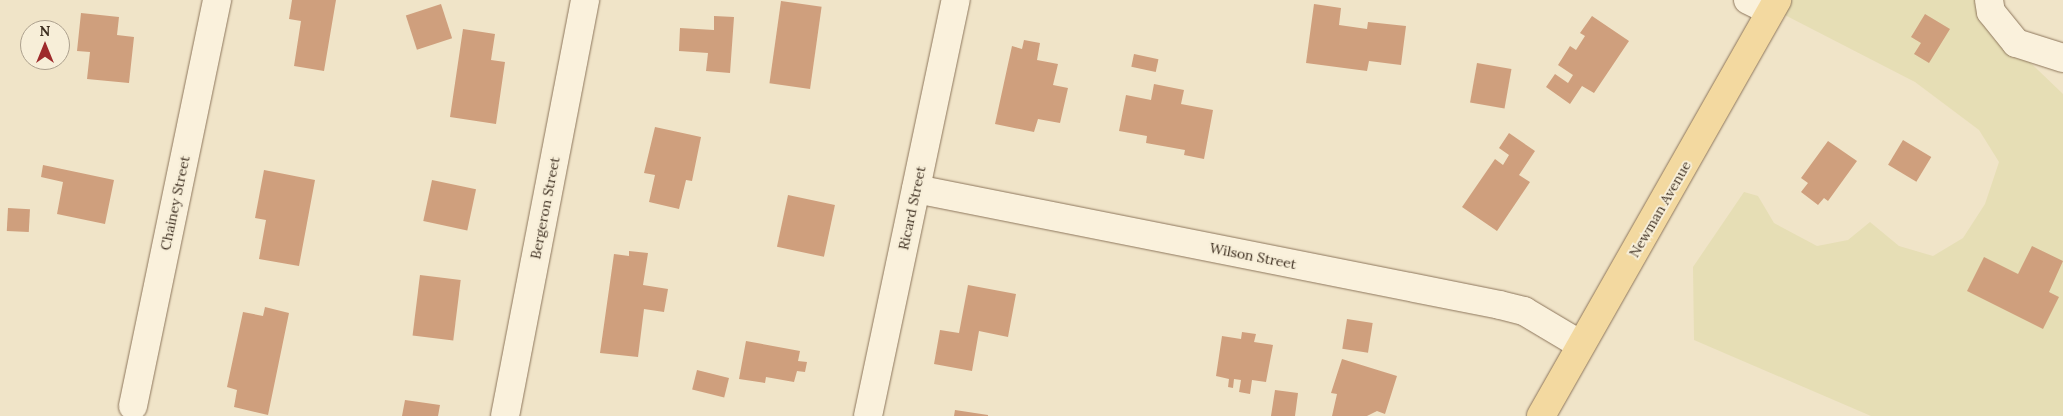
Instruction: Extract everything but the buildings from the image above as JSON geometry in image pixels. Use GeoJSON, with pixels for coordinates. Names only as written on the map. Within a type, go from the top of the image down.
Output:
{"type":"FeatureCollection","features":[{"type":"Feature","properties":{"kind":"main road","name":"Newman Avenue"},"geometry":{"type":"LineString","coordinates":[[1541,416],[1582,345],[1766,4]]}},
{"type":"Feature","properties":{"kind":"street","name":"Chainey Street"},"geometry":{"type":"LineString","coordinates":[[134,406],[216,0]]}},
{"type":"Feature","properties":{"kind":"street","name":"Bergeron Street"},"geometry":{"type":"LineString","coordinates":[[505,416],[585,0]]}},
{"type":"Feature","properties":{"kind":"street","name":"Ricard Street"},"geometry":{"type":"LineString","coordinates":[[868,416],[956,0]]}},
{"type":"Feature","properties":{"kind":"street"},"geometry":{"type":"LineString","coordinates":[[1988,0],[1991,12],[2016,43],[2063,58]]}},
{"type":"Feature","properties":{"kind":"street","name":"Wilson Street"},"geometry":{"type":"LineString","coordinates":[[916,188],[1500,305],[1524,311],[1582,345]]}},
{"type":"Feature","properties":{"kind":"shaded area"},"geometry":{"type":"Polygon","coordinates":[[[1774,0],[1978,0],[1987,21],[2063,94],[2063,416],[1871,416],[1694,340],[1693,267],[1744,192],[1758,196],[1774,223],[1817,246],[1848,240],[1870,222],[1899,246],[1933,256],[1963,238],[1985,204],[1999,162],[1979,130],[1915,82],[1777,11],[1774,0]]]}}]}
